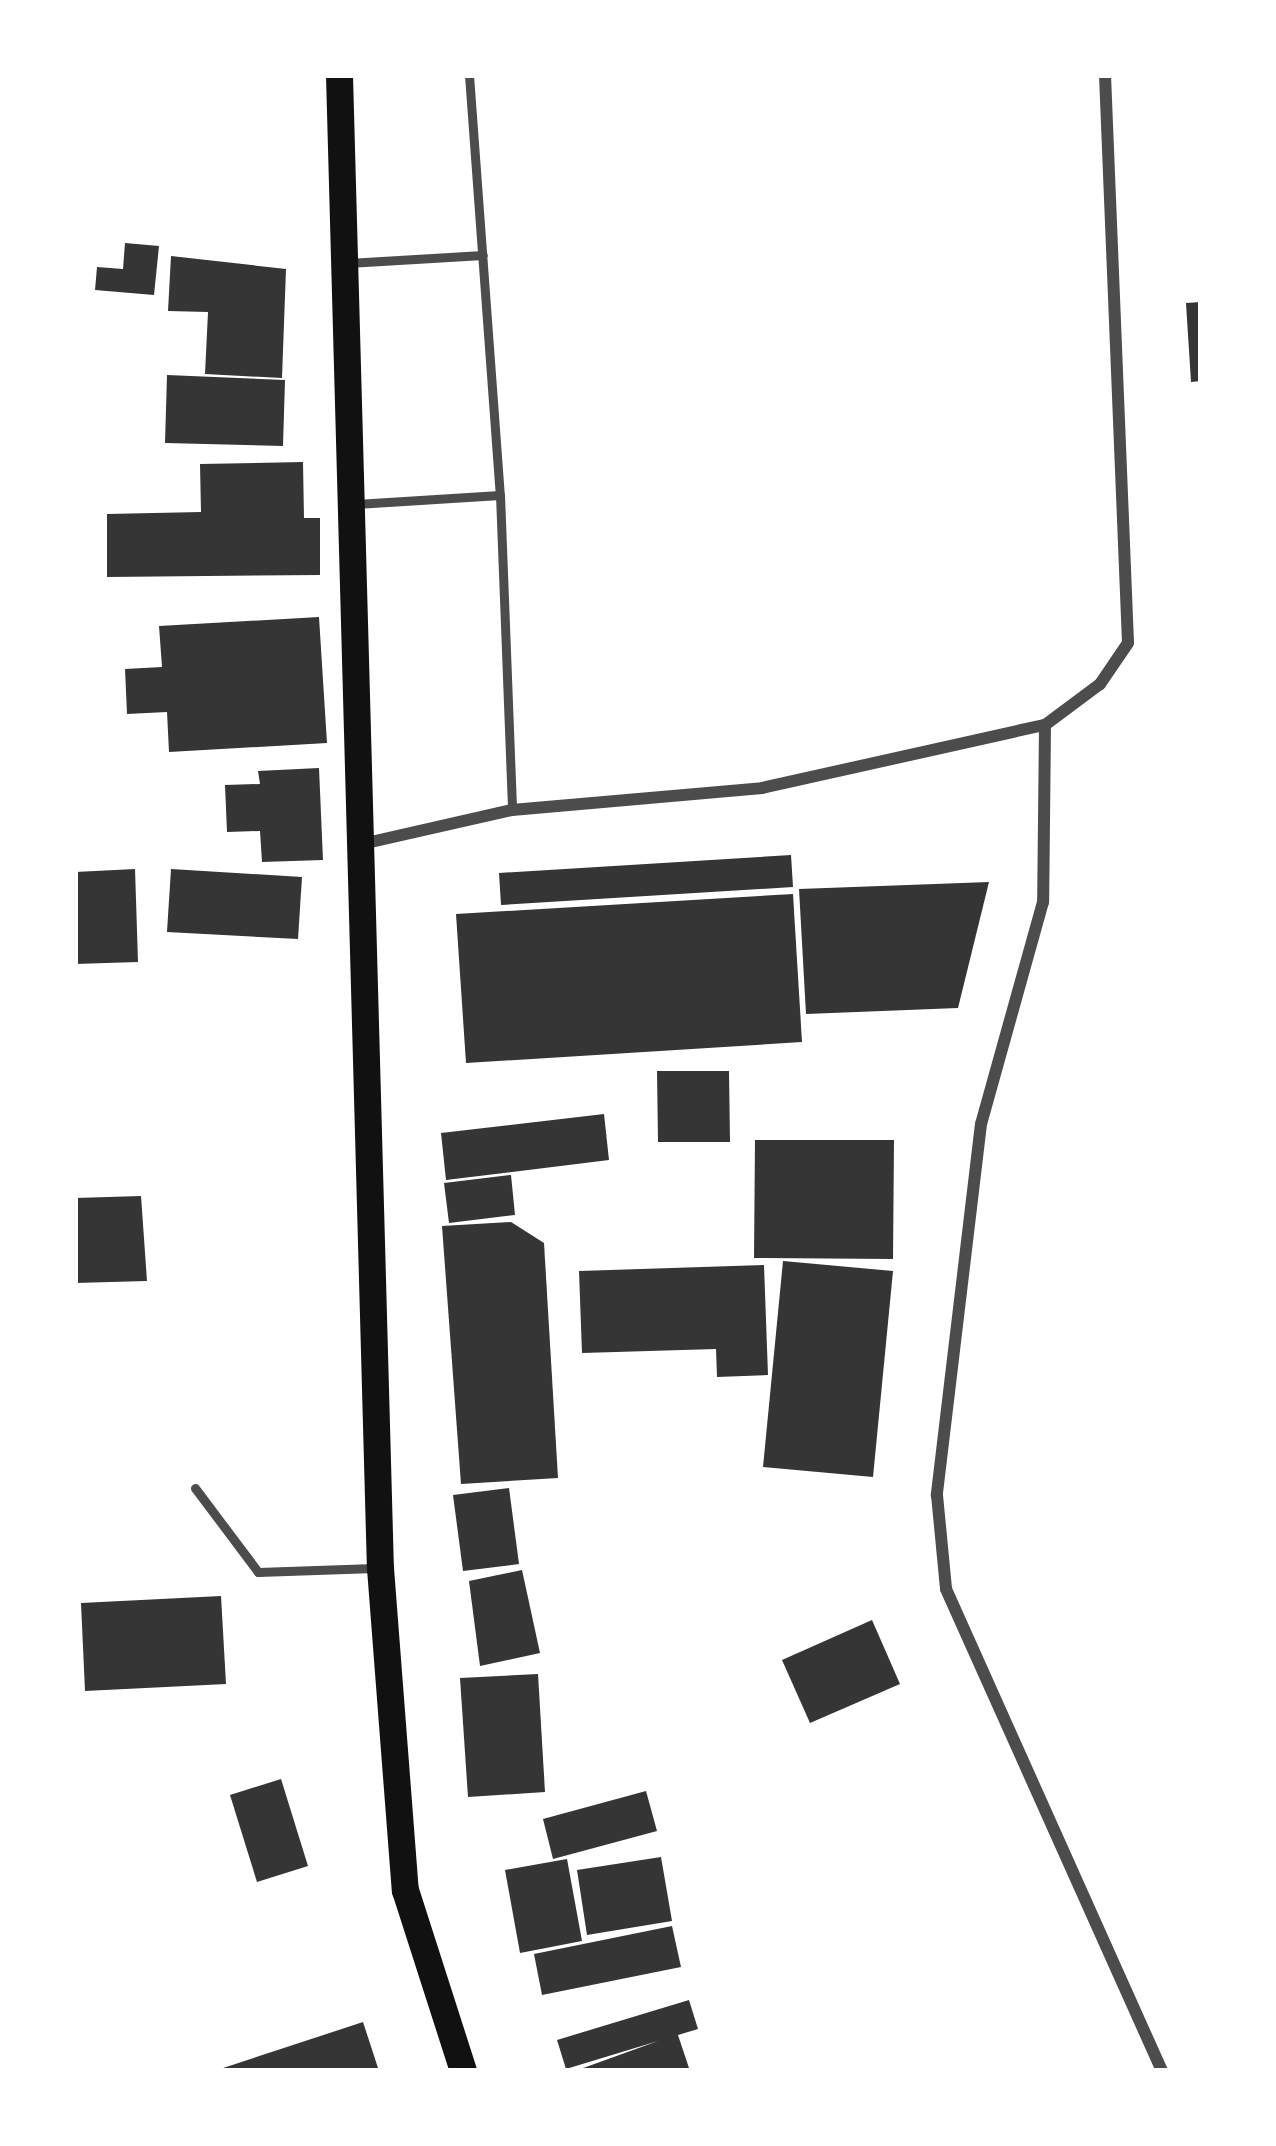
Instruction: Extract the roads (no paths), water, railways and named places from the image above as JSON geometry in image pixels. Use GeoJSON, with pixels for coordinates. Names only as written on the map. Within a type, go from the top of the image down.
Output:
{"type":"FeatureCollection","features":[{"type":"Feature","properties":{"kind":"highway"},"geometry":{"type":"LineString","coordinates":[[339,75],[380,1568],[406,1890],[463,2071]]}},
{"type":"Feature","properties":{"kind":"street"},"geometry":{"type":"LineString","coordinates":[[359,844],[512,810],[762,788],[1045,725],[1100,685],[1129,643],[1105,75]]}},
{"type":"Feature","properties":{"kind":"street"},"geometry":{"type":"LineString","coordinates":[[1045,725],[1042,902],[981,1124],[937,1495],[946,1589],[1162,2071]]}},
{"type":"Feature","properties":{"kind":"lane"},"geometry":{"type":"LineString","coordinates":[[469,75],[500,496],[512,810]]}},
{"type":"Feature","properties":{"kind":"lane"},"geometry":{"type":"LineString","coordinates":[[343,263],[483,255]]}},
{"type":"Feature","properties":{"kind":"lane"},"geometry":{"type":"LineString","coordinates":[[349,504],[500,496]]}},
{"type":"Feature","properties":{"kind":"lane"},"geometry":{"type":"LineString","coordinates":[[195,1488],[258,1572],[380,1568]]}}]}
